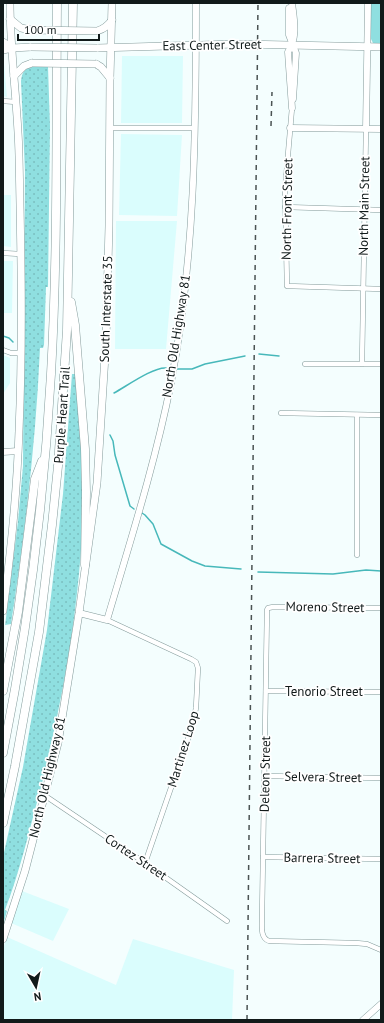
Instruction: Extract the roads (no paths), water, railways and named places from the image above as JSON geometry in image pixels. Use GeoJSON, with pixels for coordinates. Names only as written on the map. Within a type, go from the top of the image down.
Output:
{"type":"FeatureCollection","features":[{"type":"Feature","properties":{"kind":"highway","name":"Purple Heart Trail"},"geometry":{"type":"LineString","coordinates":[[3,753],[24,635],[35,557],[46,451],[54,311],[57,3]]}},
{"type":"Feature","properties":{"kind":"highway","name":"Purple Heart Trail"},"geometry":{"type":"LineString","coordinates":[[3,823],[39,632],[52,525],[63,403],[68,284],[72,3]]}},
{"type":"Feature","properties":{"kind":"highway"},"geometry":{"type":"LineString","coordinates":[[68,284],[75,325],[85,449],[85,565]]}},
{"type":"Feature","properties":{"kind":"highway"},"geometry":{"type":"LineString","coordinates":[[3,691],[18,612],[35,479],[46,451]]}},
{"type":"Feature","properties":{"kind":"main road"},"geometry":{"type":"LineString","coordinates":[[3,611],[9,563],[18,451],[21,354],[19,154],[10,3]]}},
{"type":"Feature","properties":{"kind":"main road","name":"South Interstate 35"},"geometry":{"type":"LineString","coordinates":[[79,613],[97,484],[100,436],[106,325],[112,3]]}},
{"type":"Feature","properties":{"kind":"main road"},"geometry":{"type":"LineString","coordinates":[[10,19],[21,28],[31,30],[96,31],[109,25],[112,19]]}},
{"type":"Feature","properties":{"kind":"main road"},"geometry":{"type":"LineString","coordinates":[[3,42],[12,48]]}},
{"type":"Feature","properties":{"kind":"main road","name":"East Center Street"},"geometry":{"type":"LineString","coordinates":[[3,50],[31,47],[111,48],[196,44],[381,47]]}},
{"type":"Feature","properties":{"kind":"main road"},"geometry":{"type":"LineString","coordinates":[[14,76],[24,66],[32,63],[96,64],[101,67],[110,78]]}},
{"type":"Feature","properties":{"kind":"main road","name":"North Old Highway 81"},"geometry":{"type":"LineString","coordinates":[[3,939],[25,871],[58,743],[79,613]]}},
{"type":"Feature","properties":{"kind":"street","name":"North Old Highway 81"},"geometry":{"type":"LineString","coordinates":[[106,620],[153,464],[170,383],[185,288],[189,246],[194,128],[196,3]]}},
{"type":"Feature","properties":{"kind":"street","name":"North Front Street"},"geometry":{"type":"LineString","coordinates":[[290,3],[295,36],[292,45],[296,52],[294,92],[285,189],[287,286],[363,288]]}},
{"type":"Feature","properties":{"kind":"street","name":"North Main Street"},"geometry":{"type":"LineString","coordinates":[[362,364],[368,3]]}},
{"type":"Feature","properties":{"kind":"street"},"geometry":{"type":"LineString","coordinates":[[3,101],[16,102]]}},
{"type":"Feature","properties":{"kind":"street"},"geometry":{"type":"LineString","coordinates":[[110,128],[194,128]]}},
{"type":"Feature","properties":{"kind":"street"},"geometry":{"type":"LineString","coordinates":[[290,128],[381,129]]}},
{"type":"Feature","properties":{"kind":"street"},"geometry":{"type":"LineString","coordinates":[[285,208],[381,210]]}},
{"type":"Feature","properties":{"kind":"street"},"geometry":{"type":"LineString","coordinates":[[3,253],[20,254]]}},
{"type":"Feature","properties":{"kind":"street"},"geometry":{"type":"LineString","coordinates":[[363,288],[381,289]]}},
{"type":"Feature","properties":{"kind":"street"},"geometry":{"type":"LineString","coordinates":[[3,350],[21,354]]}},
{"type":"Feature","properties":{"kind":"street"},"geometry":{"type":"LineString","coordinates":[[305,364],[381,364]]}},
{"type":"Feature","properties":{"kind":"street"},"geometry":{"type":"LineString","coordinates":[[280,413],[381,415]]}},
{"type":"Feature","properties":{"kind":"street"},"geometry":{"type":"LineString","coordinates":[[357,415],[357,555]]}},
{"type":"Feature","properties":{"kind":"street"},"geometry":{"type":"LineString","coordinates":[[3,452],[18,451]]}},
{"type":"Feature","properties":{"kind":"street","name":"Moreno Street"},"geometry":{"type":"LineString","coordinates":[[268,608],[381,608]]}},
{"type":"Feature","properties":{"kind":"street","name":"Deleon Street"},"geometry":{"type":"LineString","coordinates":[[268,608],[266,613],[263,937],[269,941],[356,942],[368,944],[381,950]]}},
{"type":"Feature","properties":{"kind":"street","name":"Martinez Loop"},"geometry":{"type":"LineString","coordinates":[[79,613],[106,620],[191,659],[196,662],[198,668],[196,708],[192,727],[145,863]]}},
{"type":"Feature","properties":{"kind":"street","name":"Tenorio Street"},"geometry":{"type":"LineString","coordinates":[[266,691],[381,692]]}},
{"type":"Feature","properties":{"kind":"street","name":"Selvera Street"},"geometry":{"type":"LineString","coordinates":[[265,776],[381,778]]}},
{"type":"Feature","properties":{"kind":"street","name":"Cortez Street"},"geometry":{"type":"LineString","coordinates":[[44,794],[227,921]]}},
{"type":"Feature","properties":{"kind":"street","name":"Barrera Street"},"geometry":{"type":"LineString","coordinates":[[264,857],[381,859]]}},
{"type":"Feature","properties":{"kind":"street"},"geometry":{"type":"LineString","coordinates":[[363,1020],[381,1004]]}},
{"type":"Feature","properties":{"kind":"waterway"},"geometry":{"type":"LineString","coordinates":[[3,336],[9,338],[13,342]]}},
{"type":"Feature","properties":{"kind":"waterway"},"geometry":{"type":"LineString","coordinates":[[259,354],[279,356]]}},
{"type":"Feature","properties":{"kind":"waterway"},"geometry":{"type":"LineString","coordinates":[[176,369],[192,369],[205,364],[245,356]]}},
{"type":"Feature","properties":{"kind":"waterway"},"geometry":{"type":"LineString","coordinates":[[114,393],[154,370],[166,368]]}},
{"type":"Feature","properties":{"kind":"waterway"},"geometry":{"type":"LineString","coordinates":[[110,435],[113,441],[115,455],[130,506],[134,509]]}},
{"type":"Feature","properties":{"kind":"waterway"},"geometry":{"type":"LineString","coordinates":[[142,513],[153,524],[161,544],[192,561],[205,566],[241,569]]}},
{"type":"Feature","properties":{"kind":"waterway"},"geometry":{"type":"LineString","coordinates":[[258,572],[333,574],[366,570],[381,571]]}},
{"type":"Feature","properties":{"kind":"railway"},"geometry":{"type":"LineString","coordinates":[[247,1020],[258,3]]}},
{"type":"Feature","properties":{"kind":"railway"},"geometry":{"type":"LineString","coordinates":[[271,126],[272,92]]}}]}
